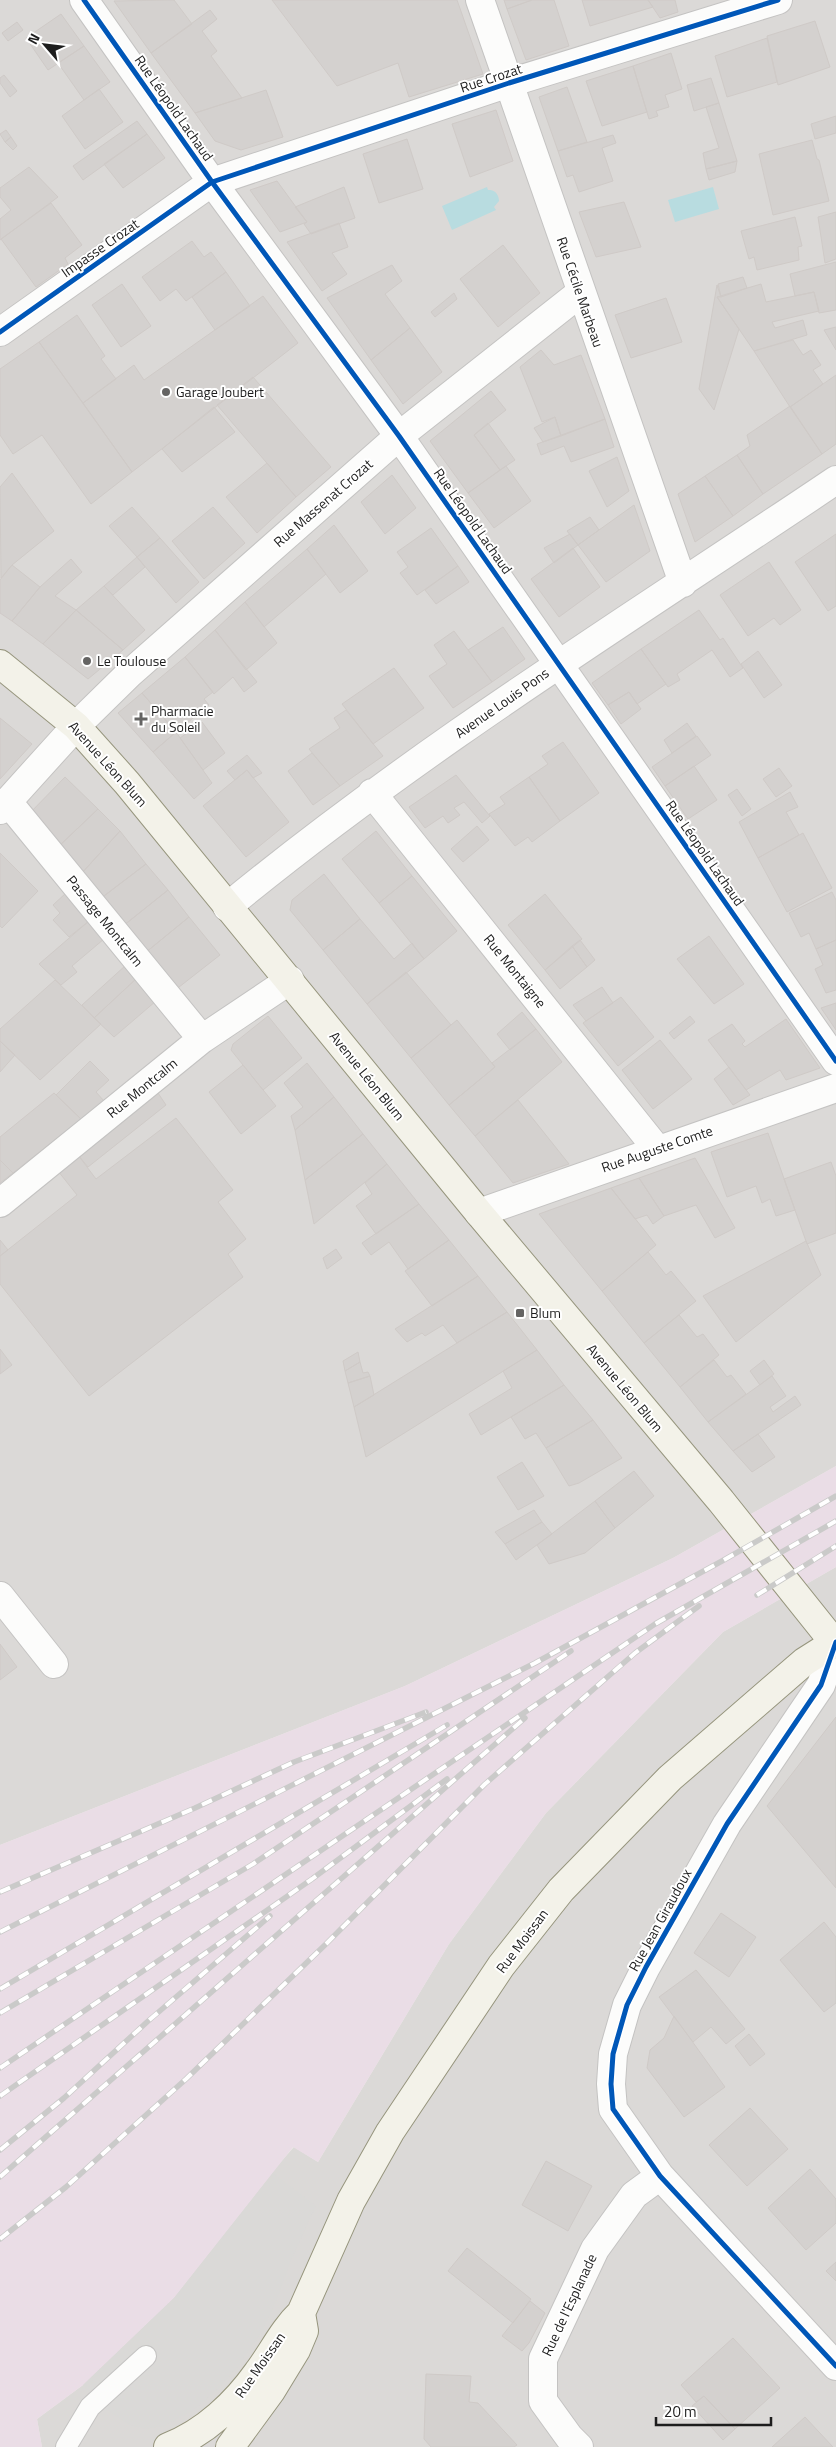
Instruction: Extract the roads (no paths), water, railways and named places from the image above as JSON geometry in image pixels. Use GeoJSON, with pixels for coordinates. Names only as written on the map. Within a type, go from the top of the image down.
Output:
{"type":"FeatureCollection","features":[{"type":"Feature","properties":{"kind":"main road","name":"Avenue Léon Blum"},"geometry":{"type":"LineString","coordinates":[[0,664],[76,726],[127,783],[227,907],[290,980],[478,1213],[720,1501],[836,1643]]}},
{"type":"Feature","properties":{"kind":"main road","name":"Rue Moissan"},"geometry":{"type":"LineString","coordinates":[[168,2447],[178,2443],[213,2421],[236,2400],[258,2372],[287,2325],[300,2313],[351,2201],[390,2132],[501,1966],[561,1890],[670,1778],[804,1662],[836,1643]]}},
{"type":"Feature","properties":{"kind":"main road","name":"Rue Moissan"},"geometry":{"type":"LineString","coordinates":[[230,2447],[267,2398],[296,2350],[304,2331],[300,2313]]}},
{"type":"Feature","properties":{"kind":"street","name":"Rue Léopold Lachaud"},"geometry":{"type":"LineString","coordinates":[[84,0],[212,182],[399,436],[836,1061]]}},
{"type":"Feature","properties":{"kind":"street","name":"Rue Cécile Marbeau"},"geometry":{"type":"LineString","coordinates":[[480,0],[580,293],[683,583]]}},
{"type":"Feature","properties":{"kind":"street","name":"Rue Crozat"},"geometry":{"type":"LineString","coordinates":[[212,182],[740,5],[778,0]]}},
{"type":"Feature","properties":{"kind":"street","name":"Impasse Crozat"},"geometry":{"type":"LineString","coordinates":[[0,332],[212,182]]}},
{"type":"Feature","properties":{"kind":"street","name":"Rue Massenat Crozat"},"geometry":{"type":"LineString","coordinates":[[4,806],[76,726],[129,674],[399,436],[580,293]]}},
{"type":"Feature","properties":{"kind":"street","name":"Avenue Louis Pons"},"geometry":{"type":"LineString","coordinates":[[227,907],[372,793],[559,663],[683,583],[836,480]]}},
{"type":"Feature","properties":{"kind":"street","name":"Rue Montaigne"},"geometry":{"type":"LineString","coordinates":[[372,793],[657,1149]]}},
{"type":"Feature","properties":{"kind":"street","name":"Passage Montcalm"},"geometry":{"type":"LineString","coordinates":[[4,806],[202,1039]]}},
{"type":"Feature","properties":{"kind":"street","name":"Rue Montcalm"},"geometry":{"type":"LineString","coordinates":[[0,1203],[202,1039],[290,980]]}},
{"type":"Feature","properties":{"kind":"street","name":"Rue Auguste Comte"},"geometry":{"type":"LineString","coordinates":[[478,1213],[836,1088]]}},
{"type":"Feature","properties":{"kind":"street"},"geometry":{"type":"LineString","coordinates":[[0,1596],[54,1664]]}},
{"type":"Feature","properties":{"kind":"street","name":"Rue Jean Giraudoux"},"geometry":{"type":"LineString","coordinates":[[836,1643],[821,1685],[727,1824],[646,1967],[628,2005],[613,2054],[611,2084],[613,2109],[660,2176],[836,2366]]}},
{"type":"Feature","properties":{"kind":"street","name":"Rue de l'Esplanade"},"geometry":{"type":"LineString","coordinates":[[579,2447],[569,2437],[543,2401],[543,2359],[595,2249],[634,2195],[660,2176]]}},
{"type":"Feature","properties":{"kind":"lane"},"geometry":{"type":"LineString","coordinates":[[66,2447],[90,2407],[146,2356]]}},
{"type":"Feature","properties":{"kind":"water"},"geometry":{"type":"Polygon","coordinates":[[[487,187],[488,190],[495,191],[498,197],[499,201],[494,207],[496,210],[452,230],[442,206],[487,187]]]}},
{"type":"Feature","properties":{"kind":"water"},"geometry":{"type":"Polygon","coordinates":[[[713,187],[719,209],[675,222],[668,200],[713,187]]]}},
{"type":"Feature","properties":{"kind":"railway"},"geometry":{"type":"LineString","coordinates":[[0,1932],[535,1663],[722,1561],[836,1496]]}},
{"type":"Feature","properties":{"kind":"railway"},"geometry":{"type":"LineString","coordinates":[[0,2068],[655,1624],[836,1521]]}},
{"type":"Feature","properties":{"kind":"railway"},"geometry":{"type":"LineString","coordinates":[[757,1595],[836,1546]]}},
{"type":"Feature","properties":{"kind":"railway"},"geometry":{"type":"LineString","coordinates":[[0,2239],[66,2187],[186,2079],[327,1943],[485,1784],[635,1653],[699,1606]]}},
{"type":"Feature","properties":{"kind":"railway"},"geometry":{"type":"LineString","coordinates":[[0,2013],[253,1864],[571,1651]]}},
{"type":"Feature","properties":{"kind":"railway"},"geometry":{"type":"LineString","coordinates":[[0,1892],[195,1808],[294,1762],[426,1712]]}},
{"type":"Feature","properties":{"kind":"railway"},"geometry":{"type":"LineString","coordinates":[[0,2177],[525,1718]]}},
{"type":"Feature","properties":{"kind":"railway"},"geometry":{"type":"LineString","coordinates":[[0,1989],[447,1725]]}},
{"type":"Feature","properties":{"kind":"railway"},"geometry":{"type":"LineString","coordinates":[[0,2096],[312,1879],[447,1779]]}},
{"type":"Feature","properties":{"kind":"railway"},"geometry":{"type":"LineString","coordinates":[[0,2150],[64,2098],[147,2022],[270,1916]]}},
{"type":"Feature","properties":{"kind":"place","name":"Garage Joubert"},"geometry":{"type":"Point","coordinates":[166,392]}},
{"type":"Feature","properties":{"kind":"place","name":"Le Toulouse"},"geometry":{"type":"Point","coordinates":[87,661]}},
{"type":"Feature","properties":{"kind":"place","name":"Pharmacie du Soleil"},"geometry":{"type":"Point","coordinates":[141,719]}},
{"type":"Feature","properties":{"kind":"place","name":"Blum"},"geometry":{"type":"Point","coordinates":[520,1313]}}]}
